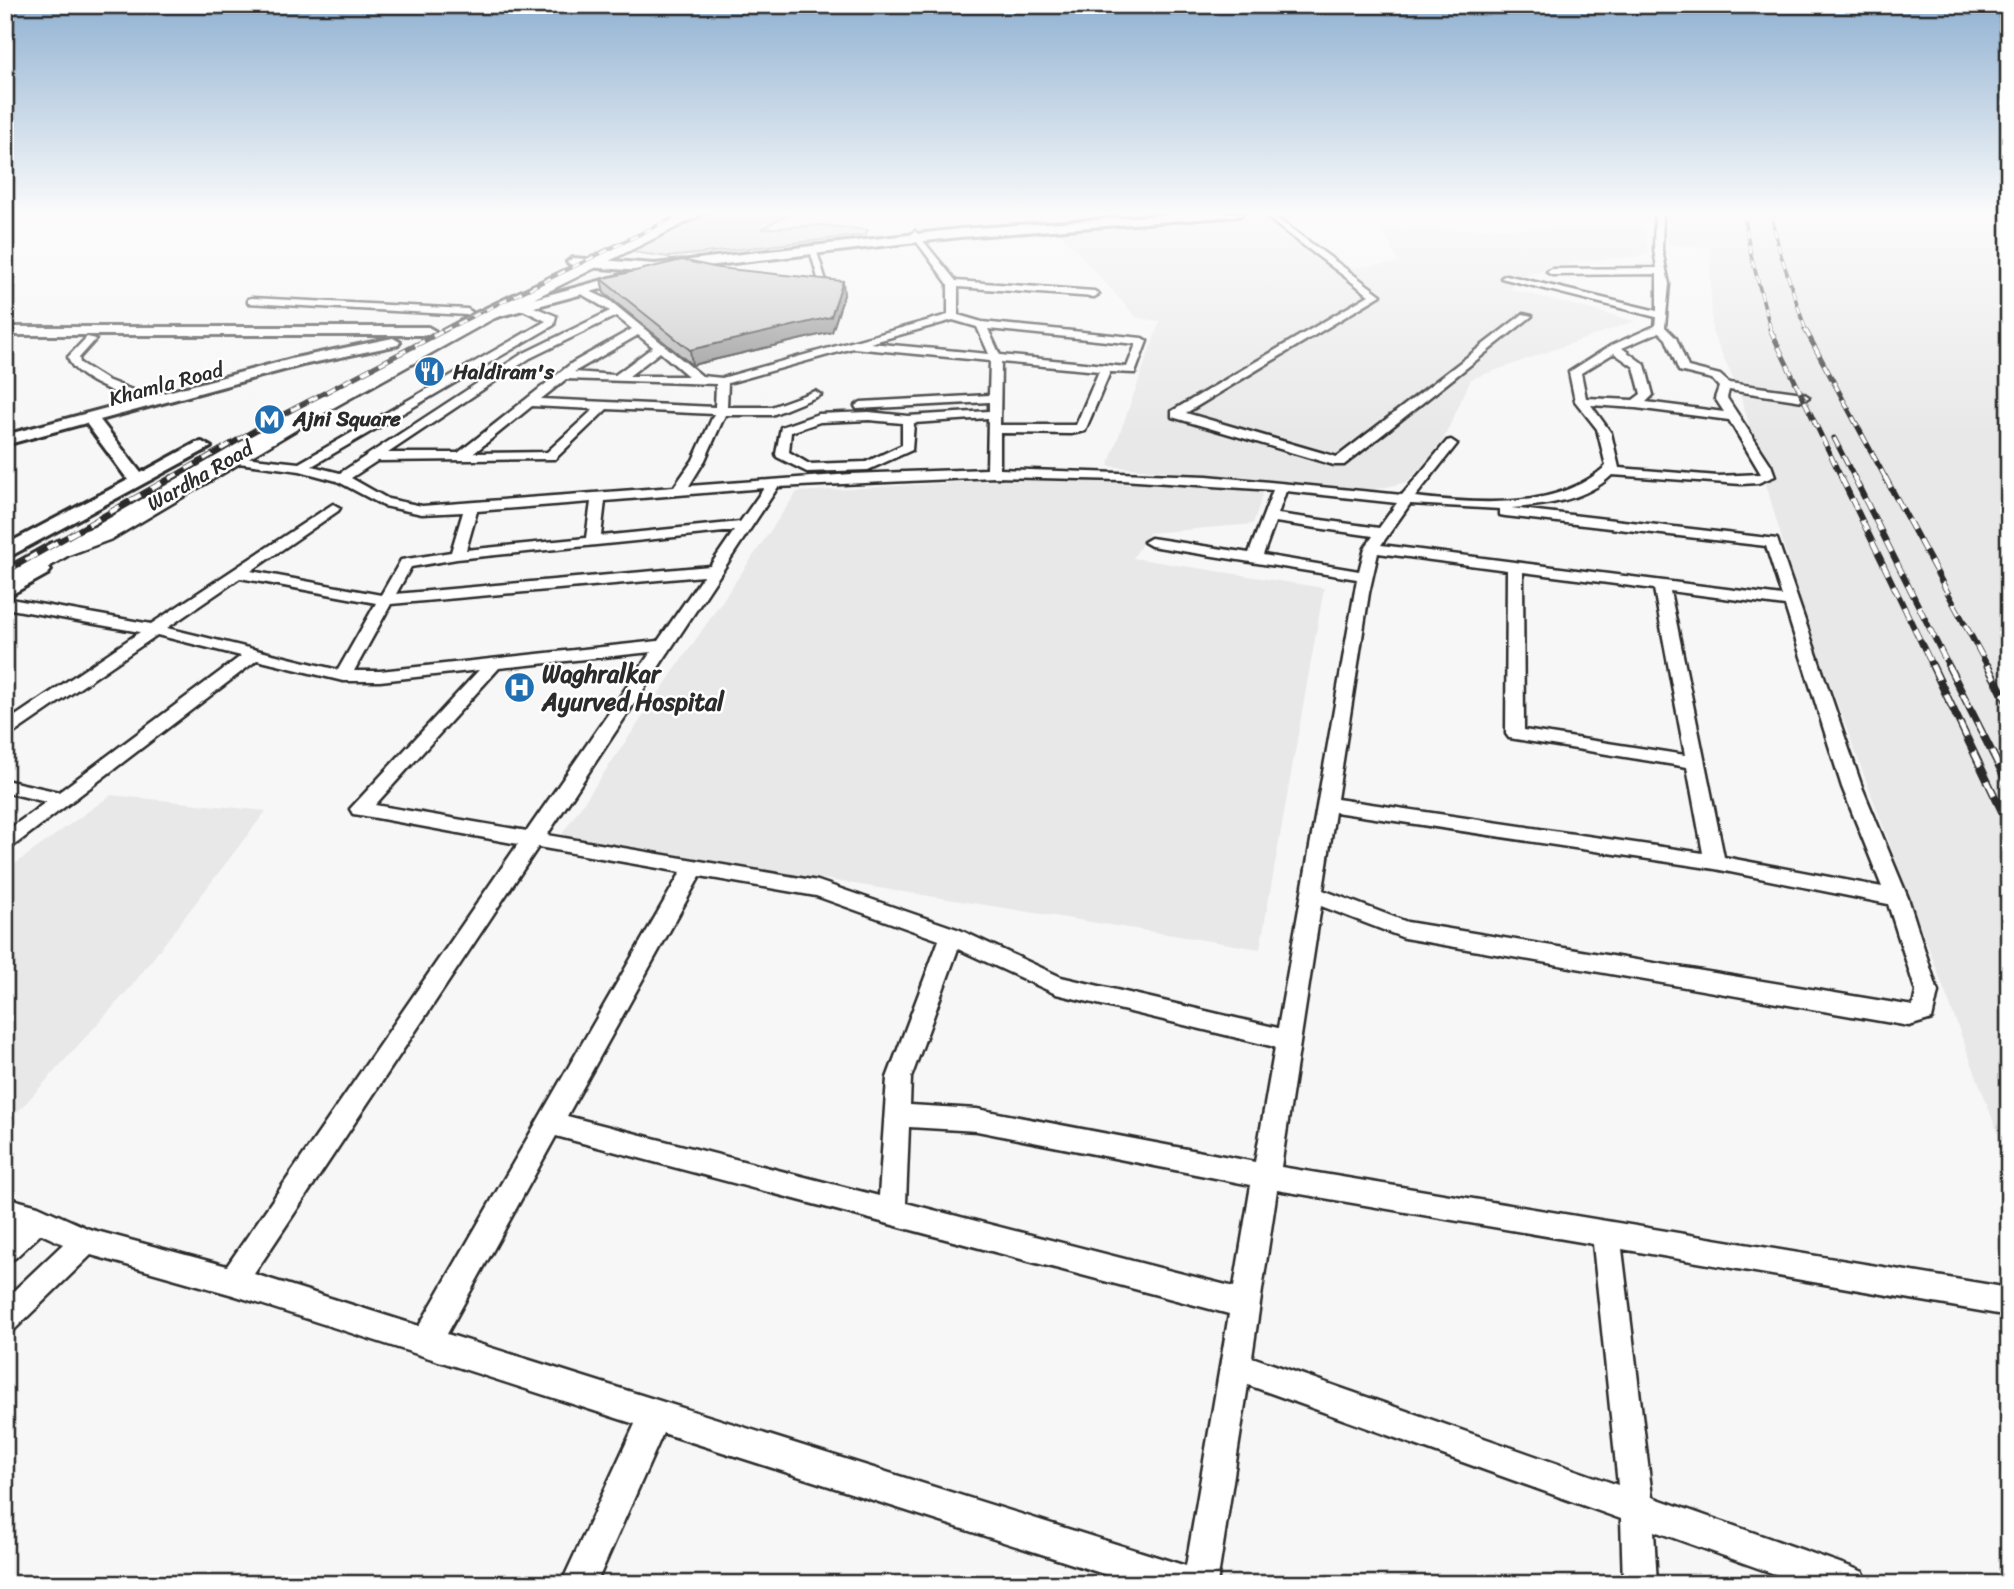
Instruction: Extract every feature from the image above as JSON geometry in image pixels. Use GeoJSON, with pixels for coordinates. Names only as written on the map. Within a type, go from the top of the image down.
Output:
{"type":"FeatureCollection","features":[{"type":"Feature","properties":{"kind":"highway","name":"Wardha Road"},"geometry":{"type":"LineString","coordinates":[[103,533],[227,447],[533,287]]}},
{"type":"Feature","properties":{"kind":"highway","name":"Wardha Road"},"geometry":{"type":"LineString","coordinates":[[268,412],[417,336],[475,315]]}},
{"type":"Feature","properties":{"kind":"highway","name":"Wardha Road"},"geometry":{"type":"LineString","coordinates":[[202,447],[227,447]]}},
{"type":"Feature","properties":{"kind":"highway"},"geometry":{"type":"LineString","coordinates":[[5,563],[192,457],[202,447]]}},
{"type":"Feature","properties":{"kind":"highway"},"geometry":{"type":"LineString","coordinates":[[5,581],[60,550],[103,533]]}},
{"type":"Feature","properties":{"kind":"main road"},"geometry":{"type":"LineString","coordinates":[[475,315],[525,307],[597,287]]}},
{"type":"Feature","properties":{"kind":"main road"},"geometry":{"type":"LineString","coordinates":[[5,331],[417,336]]}},
{"type":"Feature","properties":{"kind":"main road"},"geometry":{"type":"LineString","coordinates":[[5,340],[378,334]]}},
{"type":"Feature","properties":{"kind":"main road","name":"Khamla Road"},"geometry":{"type":"LineString","coordinates":[[5,440],[93,422],[151,402],[300,361],[417,336]]}},
{"type":"Feature","properties":{"kind":"street"},"geometry":{"type":"LineString","coordinates":[[953,287],[953,317]]}},
{"type":"Feature","properties":{"kind":"street"},"geometry":{"type":"LineString","coordinates":[[997,287],[1094,294]]}},
{"type":"Feature","properties":{"kind":"street"},"geometry":{"type":"LineString","coordinates":[[1365,287],[1376,295],[1176,414],[1339,463],[1527,316]]}},
{"type":"Feature","properties":{"kind":"street"},"geometry":{"type":"LineString","coordinates":[[1538,287],[1661,322]]}},
{"type":"Feature","properties":{"kind":"street"},"geometry":{"type":"LineString","coordinates":[[1664,287],[1661,322],[1671,338],[1683,369],[1716,377],[1725,386],[1803,397]]}},
{"type":"Feature","properties":{"kind":"street"},"geometry":{"type":"LineString","coordinates":[[583,291],[617,312],[699,379]]}},
{"type":"Feature","properties":{"kind":"street"},"geometry":{"type":"LineString","coordinates":[[253,301],[475,315]]}},
{"type":"Feature","properties":{"kind":"street"},"geometry":{"type":"LineString","coordinates":[[301,467],[550,323],[552,318],[525,307]]}},
{"type":"Feature","properties":{"kind":"street"},"geometry":{"type":"LineString","coordinates":[[342,478],[526,356],[617,312]]}},
{"type":"Feature","properties":{"kind":"street"},"geometry":{"type":"LineString","coordinates":[[563,375],[722,381],[953,317],[981,325],[1142,341],[1131,371],[854,345]]}},
{"type":"Feature","properties":{"kind":"street"},"geometry":{"type":"LineString","coordinates":[[1470,508],[1543,500],[1592,485],[1613,467],[1603,430],[1581,401],[1575,372],[1661,322]]}},
{"type":"Feature","properties":{"kind":"street"},"geometry":{"type":"LineString","coordinates":[[981,325],[996,358],[993,473]]}},
{"type":"Feature","properties":{"kind":"street"},"geometry":{"type":"LineString","coordinates":[[461,457],[576,365],[639,330]]}},
{"type":"Feature","properties":{"kind":"street"},"geometry":{"type":"LineString","coordinates":[[91,340],[73,357],[75,365],[103,382],[151,402]]}},
{"type":"Feature","properties":{"kind":"street"},"geometry":{"type":"LineString","coordinates":[[617,379],[660,347]]}},
{"type":"Feature","properties":{"kind":"street"},"geometry":{"type":"LineString","coordinates":[[1614,348],[1639,365],[1647,395],[1636,404]]}},
{"type":"Feature","properties":{"kind":"street","name":"Khamla Road"},"geometry":{"type":"LineString","coordinates":[[5,448],[93,422],[309,366],[336,355]]}},
{"type":"Feature","properties":{"kind":"street"},"geometry":{"type":"LineString","coordinates":[[994,429],[1081,428],[1106,368]]}},
{"type":"Feature","properties":{"kind":"street"},"geometry":{"type":"LineString","coordinates":[[679,490],[699,460],[721,411],[722,381]]}},
{"type":"Feature","properties":{"kind":"street"},"geometry":{"type":"LineString","coordinates":[[1608,471],[1739,481],[1764,480],[1768,476],[1764,465],[1721,398],[1725,386]]}},
{"type":"Feature","properties":{"kind":"street"},"geometry":{"type":"LineString","coordinates":[[529,402],[772,411],[815,395]]}},
{"type":"Feature","properties":{"kind":"street"},"geometry":{"type":"LineString","coordinates":[[846,407],[995,398]]}},
{"type":"Feature","properties":{"kind":"street"},"geometry":{"type":"LineString","coordinates":[[1581,401],[1636,404],[1732,417]]}},
{"type":"Feature","properties":{"kind":"street"},"geometry":{"type":"LineString","coordinates":[[373,457],[550,456],[606,404]]}},
{"type":"Feature","properties":{"kind":"street"},"geometry":{"type":"LineString","coordinates":[[995,414],[908,420],[869,416],[818,418],[785,430],[782,454],[807,468],[829,474],[1107,475],[1281,486],[1407,498],[1470,508],[1772,542],[1852,787],[1897,898],[1927,992],[1924,1012],[1909,1017],[1404,930],[1312,894]]}},
{"type":"Feature","properties":{"kind":"street"},"geometry":{"type":"LineString","coordinates":[[227,447],[342,478],[384,502],[422,510],[774,483],[829,474],[868,466],[908,447],[908,420]]}},
{"type":"Feature","properties":{"kind":"street"},"geometry":{"type":"LineString","coordinates":[[93,422],[138,481]]}},
{"type":"Feature","properties":{"kind":"street"},"geometry":{"type":"LineString","coordinates":[[1200,1584],[1365,576],[1377,541],[1407,498],[1451,444]]}},
{"type":"Feature","properties":{"kind":"street","name":"Wardha Road"},"geometry":{"type":"LineString","coordinates":[[5,553],[202,447]]}},
{"type":"Feature","properties":{"kind":"street"},"geometry":{"type":"LineString","coordinates":[[233,1280],[774,483]]}},
{"type":"Feature","properties":{"kind":"street"},"geometry":{"type":"LineString","coordinates":[[1255,558],[1281,486]]}},
{"type":"Feature","properties":{"kind":"street"},"geometry":{"type":"LineString","coordinates":[[593,542],[599,497]]}},
{"type":"Feature","properties":{"kind":"street"},"geometry":{"type":"LineString","coordinates":[[457,555],[471,507]]}},
{"type":"Feature","properties":{"kind":"street"},"geometry":{"type":"LineString","coordinates":[[5,732],[333,508]]}},
{"type":"Feature","properties":{"kind":"street"},"geometry":{"type":"LineString","coordinates":[[1270,517],[1377,541],[1515,567],[1790,602]]}},
{"type":"Feature","properties":{"kind":"street"},"geometry":{"type":"LineString","coordinates":[[343,676],[406,564],[457,555],[746,526]]}},
{"type":"Feature","properties":{"kind":"street","name":"Wardha Road"},"geometry":{"type":"LineString","coordinates":[[5,592],[103,533]]}},
{"type":"Feature","properties":{"kind":"street"},"geometry":{"type":"LineString","coordinates":[[1151,542],[1365,576]]}},
{"type":"Feature","properties":{"kind":"street"},"geometry":{"type":"LineString","coordinates":[[1515,567],[1516,734],[1695,762]]}},
{"type":"Feature","properties":{"kind":"street"},"geometry":{"type":"LineString","coordinates":[[238,573],[384,600],[717,570]]}},
{"type":"Feature","properties":{"kind":"street"},"geometry":{"type":"LineString","coordinates":[[1661,585],[1715,862]]}},
{"type":"Feature","properties":{"kind":"street"},"geometry":{"type":"LineString","coordinates":[[5,603],[156,630],[343,676],[380,676],[666,645]]}},
{"type":"Feature","properties":{"kind":"street"},"geometry":{"type":"LineString","coordinates":[[5,842],[254,654]]}},
{"type":"Feature","properties":{"kind":"street"},"geometry":{"type":"LineString","coordinates":[[494,664],[360,809],[818,889],[953,936],[1056,985],[1289,1040]]}},
{"type":"Feature","properties":{"kind":"street"},"geometry":{"type":"LineString","coordinates":[[5,786],[62,799]]}},
{"type":"Feature","properties":{"kind":"street"},"geometry":{"type":"LineString","coordinates":[[1327,804],[1715,862],[1897,898]]}},
{"type":"Feature","properties":{"kind":"street"},"geometry":{"type":"LineString","coordinates":[[426,1342],[694,867]]}},
{"type":"Feature","properties":{"kind":"street"},"geometry":{"type":"LineString","coordinates":[[892,1212],[899,1078],[953,936]]}},
{"type":"Feature","properties":{"kind":"street"},"geometry":{"type":"LineString","coordinates":[[896,1115],[977,1120],[1266,1176],[2009,1302]]}},
{"type":"Feature","properties":{"kind":"street"},"geometry":{"type":"LineString","coordinates":[[549,1123],[1246,1304]]}},
{"type":"Feature","properties":{"kind":"street"},"geometry":{"type":"LineString","coordinates":[[5,1209],[37,1219],[86,1241],[233,1280],[1189,1584]]}},
{"type":"Feature","properties":{"kind":"street"},"geometry":{"type":"LineString","coordinates":[[5,1249],[37,1219]]}},
{"type":"Feature","properties":{"kind":"street"},"geometry":{"type":"LineString","coordinates":[[1606,1234],[1637,1508],[1640,1584]]}},
{"type":"Feature","properties":{"kind":"street"},"geometry":{"type":"LineString","coordinates":[[5,1319],[86,1241]]}},
{"type":"Feature","properties":{"kind":"street"},"geometry":{"type":"LineString","coordinates":[[1236,1366],[1851,1584]]}},
{"type":"Feature","properties":{"kind":"street"},"geometry":{"type":"LineString","coordinates":[[578,1584],[654,1415]]}},
{"type":"Feature","properties":{"kind":"shaded area"},"geometry":{"type":"Polygon","coordinates":[[[1109,287],[1512,287],[1510,289],[1635,321],[1471,379],[1439,449],[1407,482],[1374,490],[1108,466],[1160,321],[1137,318],[1109,287]]]}},
{"type":"Feature","properties":{"kind":"shaded area"},"geometry":{"type":"Polygon","coordinates":[[[1711,287],[2009,287],[2009,1163],[1803,612],[1740,394],[1712,332],[1711,287]]]}},
{"type":"Feature","properties":{"kind":"shaded area"},"geometry":{"type":"Polygon","coordinates":[[[1013,479],[1127,481],[1264,490],[1253,524],[1149,533],[1133,558],[1324,588],[1260,949],[560,837],[797,492],[1013,479]]]}},
{"type":"Feature","properties":{"kind":"shaded area"},"geometry":{"type":"Polygon","coordinates":[[[111,795],[266,811],[131,987],[5,1126],[5,871],[111,795]]]}},
{"type":"Feature","properties":{"kind":"building"},"geometry":{"type":"Polygon","coordinates":[[[611,287],[841,287],[831,317],[690,350],[611,287]]]}},
{"type":"Feature","properties":{"kind":"railway"},"geometry":{"type":"LineString","coordinates":[[446,330],[532,287]]}},
{"type":"Feature","properties":{"kind":"railway"},"geometry":{"type":"LineString","coordinates":[[1759,287],[1771,331]]}},
{"type":"Feature","properties":{"kind":"railway"},"geometry":{"type":"LineString","coordinates":[[1792,287],[1806,331]]}},
{"type":"Feature","properties":{"kind":"railway"},"geometry":{"type":"LineString","coordinates":[[1770,329],[1842,479]]}},
{"type":"Feature","properties":{"kind":"railway"},"geometry":{"type":"LineString","coordinates":[[169,479],[274,419],[446,330]]}},
{"type":"Feature","properties":{"kind":"railway"},"geometry":{"type":"LineString","coordinates":[[1806,331],[1886,479]]}},
{"type":"Feature","properties":{"kind":"railway"},"geometry":{"type":"LineString","coordinates":[[1834,438],[1855,479]]}},
{"type":"Feature","properties":{"kind":"railway"},"geometry":{"type":"LineString","coordinates":[[5,572],[172,477]]}},
{"type":"Feature","properties":{"kind":"railway"},"geometry":{"type":"LineString","coordinates":[[1841,477],[1933,667]]}},
{"type":"Feature","properties":{"kind":"railway"},"geometry":{"type":"LineString","coordinates":[[1885,477],[1988,667]]}},
{"type":"Feature","properties":{"kind":"railway"},"geometry":{"type":"LineString","coordinates":[[1855,479],[1948,665]]}},
{"type":"Feature","properties":{"kind":"railway"},"geometry":{"type":"LineString","coordinates":[[1932,665],[2009,826]]}},
{"type":"Feature","properties":{"kind":"railway"},"geometry":{"type":"LineString","coordinates":[[1948,665],[2009,786]]}},
{"type":"Feature","properties":{"kind":"railway"},"geometry":{"type":"LineString","coordinates":[[1987,665],[2009,705]]}},
{"type":"Feature","properties":{"kind":"place","name":"Haldiram's"},"geometry":{"type":"Point","coordinates":[430,372]}},
{"type":"Feature","properties":{"kind":"place","name":"Ajni Square"},"geometry":{"type":"Point","coordinates":[270,419]}},
{"type":"Feature","properties":{"kind":"place","name":"Waghralkar Ayurved Hospital"},"geometry":{"type":"Point","coordinates":[519,688]}}]}
